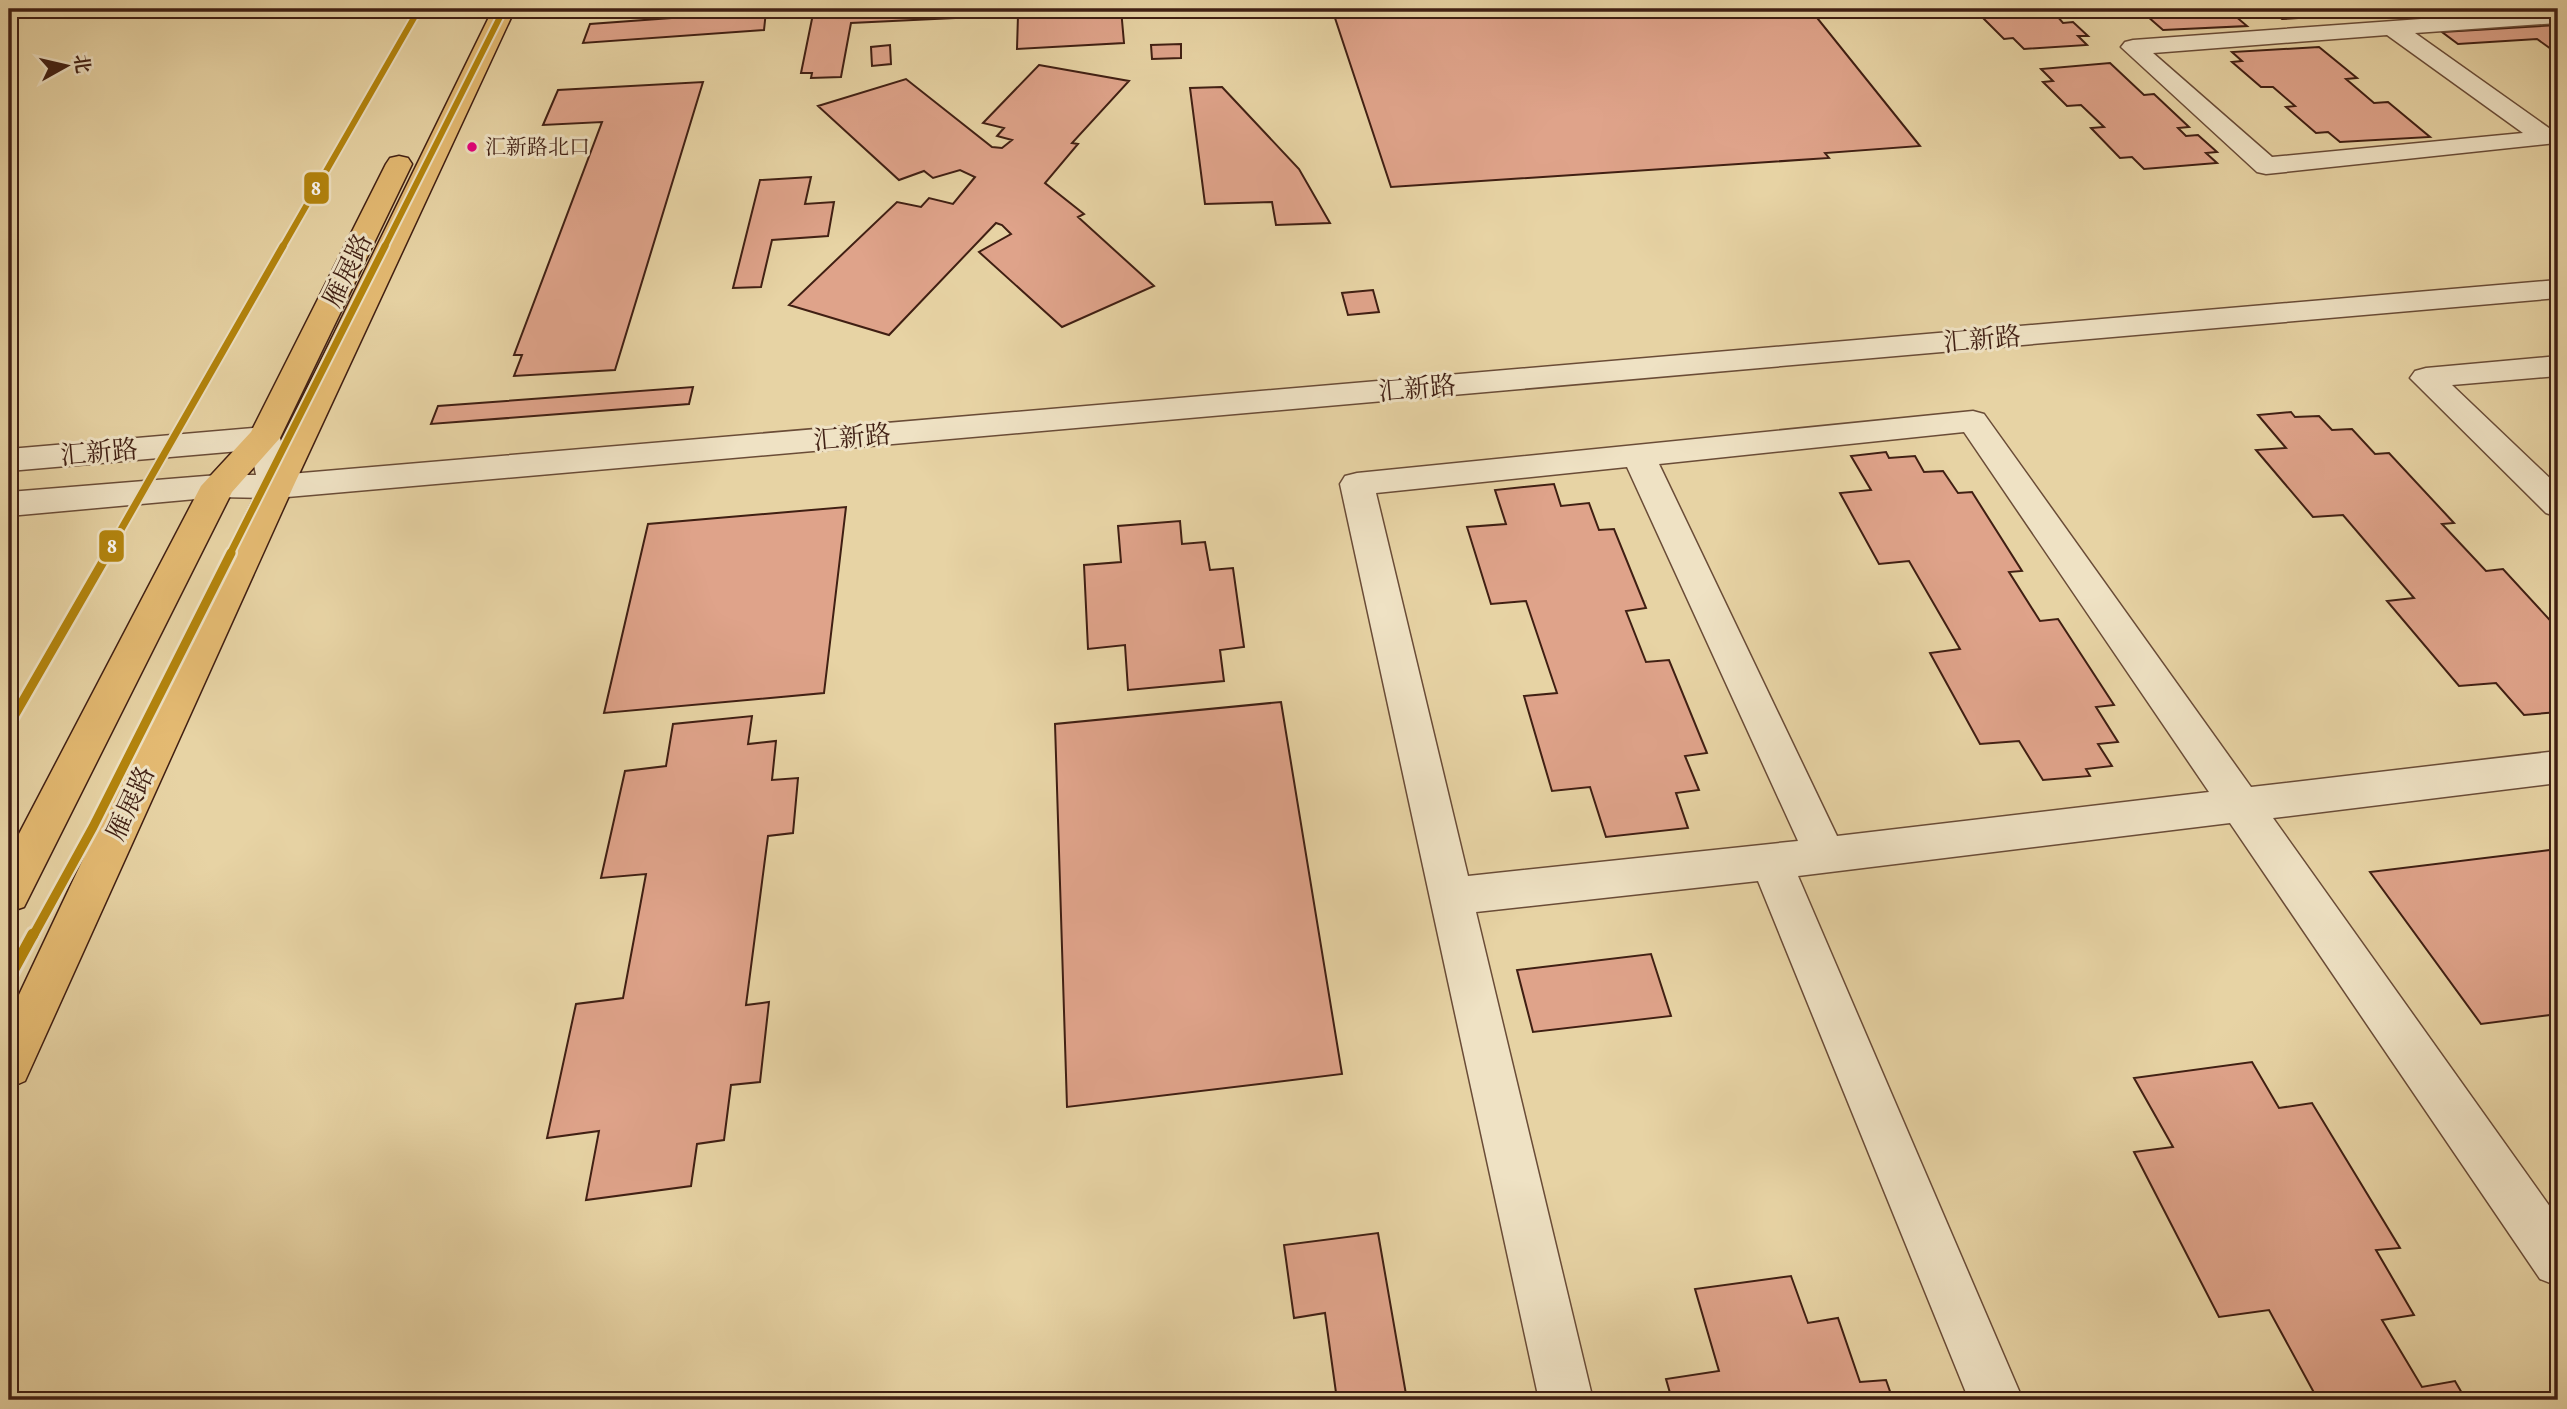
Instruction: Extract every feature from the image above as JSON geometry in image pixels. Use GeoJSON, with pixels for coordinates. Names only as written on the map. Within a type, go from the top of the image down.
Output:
{"type":"FeatureCollection","features":[{"type":"Feature","properties":{"kind":"main road","name":"雁展路"},"geometry":{"type":"LineString","coordinates":[[9,894],[218,486],[264,438],[477,9]]}},
{"type":"Feature","properties":{"kind":"main road","name":"雁展路"},"geometry":{"type":"LineString","coordinates":[[9,1066],[276,487],[504,9]]}},
{"type":"Feature","properties":{"kind":"street"},"geometry":{"type":"LineString","coordinates":[[2392,28],[2547,138],[2266,166],[2133,47],[2392,28],[2558,16]]}},
{"type":"Feature","properties":{"kind":"street","name":"汇新路"},"geometry":{"type":"LineString","coordinates":[[9,504],[218,486],[276,487],[2558,289]]}},
{"type":"Feature","properties":{"kind":"street"},"geometry":{"type":"LineString","coordinates":[[2558,366],[2426,378],[2558,505]]}},
{"type":"Feature","properties":{"kind":"street"},"geometry":{"type":"LineString","coordinates":[[1566,1400],[1357,484],[1973,421],[2558,1261]]}},
{"type":"Feature","properties":{"kind":"street","name":"汇新路"},"geometry":{"type":"LineString","coordinates":[[9,460],[264,438]]}},
{"type":"Feature","properties":{"kind":"street"},"geometry":{"type":"LineString","coordinates":[[264,438],[276,487]]}},
{"type":"Feature","properties":{"kind":"street"},"geometry":{"type":"LineString","coordinates":[[1638,455],[1825,855]]}},
{"type":"Feature","properties":{"kind":"street"},"geometry":{"type":"LineString","coordinates":[[1451,896],[1771,862],[2558,767]]}},
{"type":"Feature","properties":{"kind":"street"},"geometry":{"type":"LineString","coordinates":[[1771,862],[1996,1400]]}},
{"type":"Feature","properties":{"kind":"building"},"geometry":{"type":"Polygon","coordinates":[[[814,9],[1121,9],[1124,43],[1017,49],[1018,15],[851,23],[841,77],[811,78],[812,73],[801,73],[814,9]]]}},
{"type":"Feature","properties":{"kind":"building"},"geometry":{"type":"Polygon","coordinates":[[[1332,9],[1810,9],[1920,146],[1825,153],[1829,158],[1391,187],[1332,9]]]}},
{"type":"Feature","properties":{"kind":"building"},"geometry":{"type":"Polygon","coordinates":[[[1985,9],[2060,9],[2068,16],[2057,16],[2063,23],[2073,22],[2088,36],[2078,36],[2087,45],[2024,49],[2013,38],[2004,39],[1981,16],[1992,15],[1985,9]]]}},
{"type":"Feature","properties":{"kind":"building"},"geometry":{"type":"Polygon","coordinates":[[[2139,9],[2227,9],[2247,26],[2163,30],[2139,9]]]}},
{"type":"Feature","properties":{"kind":"building"},"geometry":{"type":"Polygon","coordinates":[[[2270,9],[2376,9],[2382,13],[2282,19],[2270,9]]]}},
{"type":"Feature","properties":{"kind":"building"},"geometry":{"type":"Polygon","coordinates":[[[766,11],[764,30],[583,43],[590,24],[766,11]]]}},
{"type":"Feature","properties":{"kind":"building"},"geometry":{"type":"Polygon","coordinates":[[[2558,25],[2558,54],[2537,39],[2458,44],[2442,32],[2558,25]]]}},
{"type":"Feature","properties":{"kind":"building"},"geometry":{"type":"Polygon","coordinates":[[[1181,44],[1181,58],[1152,59],[1151,45],[1181,44]]]}},
{"type":"Feature","properties":{"kind":"building"},"geometry":{"type":"Polygon","coordinates":[[[890,45],[891,64],[872,66],[871,47],[890,45]]]}},
{"type":"Feature","properties":{"kind":"building"},"geometry":{"type":"Polygon","coordinates":[[[2319,47],[2357,78],[2346,79],[2374,103],[2388,102],[2430,137],[2340,142],[2328,132],[2316,133],[2286,107],[2295,106],[2273,87],[2261,87],[2232,62],[2242,61],[2232,52],[2319,47]]]}},
{"type":"Feature","properties":{"kind":"building"},"geometry":{"type":"Polygon","coordinates":[[[2110,63],[2144,95],[2154,94],[2189,127],[2178,128],[2186,136],[2198,135],[2217,152],[2206,153],[2217,163],[2144,169],[2132,157],[2120,158],[2091,128],[2104,127],[2081,105],[2067,106],[2043,82],[2053,81],[2041,69],[2110,63]]]}},
{"type":"Feature","properties":{"kind":"building"},"geometry":{"type":"Polygon","coordinates":[[[1039,65],[1129,81],[1072,143],[1078,144],[1045,183],[1084,214],[1078,217],[1154,286],[1062,327],[979,252],[1011,234],[996,223],[889,335],[789,305],[897,202],[921,207],[929,198],[953,204],[975,177],[960,170],[933,178],[924,171],[899,180],[818,106],[906,79],[992,147],[1002,148],[1012,140],[997,136],[1004,128],[983,123],[1039,65]]]}},
{"type":"Feature","properties":{"kind":"building"},"geometry":{"type":"Polygon","coordinates":[[[703,82],[615,370],[514,376],[522,355],[514,355],[602,122],[543,125],[558,90],[703,82]]]}},
{"type":"Feature","properties":{"kind":"building"},"geometry":{"type":"Polygon","coordinates":[[[1222,87],[1299,169],[1330,223],[1276,225],[1272,202],[1205,204],[1190,88],[1222,87]]]}},
{"type":"Feature","properties":{"kind":"building"},"geometry":{"type":"Polygon","coordinates":[[[811,177],[805,204],[834,202],[828,236],[772,240],[761,287],[733,288],[760,180],[811,177]]]}},
{"type":"Feature","properties":{"kind":"building"},"geometry":{"type":"Polygon","coordinates":[[[1373,290],[1379,312],[1348,315],[1342,293],[1373,290]]]}},
{"type":"Feature","properties":{"kind":"building"},"geometry":{"type":"Polygon","coordinates":[[[693,387],[689,404],[431,424],[438,406],[693,387]]]}},
{"type":"Feature","properties":{"kind":"building"},"geometry":{"type":"Polygon","coordinates":[[[2291,412],[2295,417],[2319,416],[2332,430],[2352,429],[2375,454],[2389,453],[2454,523],[2442,524],[2486,571],[2503,569],[2558,629],[2558,712],[2524,715],[2496,683],[2459,686],[2387,601],[2414,598],[2343,515],[2313,517],[2256,450],[2286,448],[2258,415],[2291,412]]]}},
{"type":"Feature","properties":{"kind":"building"},"geometry":{"type":"Polygon","coordinates":[[[1886,452],[1889,458],[1915,456],[1924,472],[1943,471],[1958,493],[1972,492],[2022,571],[2009,572],[2040,621],[2058,619],[2114,705],[2096,707],[2118,742],[2098,744],[2112,766],[2086,769],[2090,776],[2043,780],[2019,741],[1980,744],[1930,653],[1960,649],[1909,561],[1879,564],[1840,493],[1871,490],[1851,456],[1886,452]]]}},
{"type":"Feature","properties":{"kind":"building"},"geometry":{"type":"Polygon","coordinates":[[[1554,484],[1561,506],[1589,503],[1599,530],[1614,529],[1646,608],[1626,611],[1646,662],[1669,660],[1707,753],[1685,756],[1699,790],[1676,793],[1688,828],[1606,837],[1590,787],[1552,791],[1524,696],[1557,693],[1526,601],[1491,604],[1467,527],[1506,524],[1495,490],[1554,484]]]}},
{"type":"Feature","properties":{"kind":"building"},"geometry":{"type":"Polygon","coordinates":[[[846,507],[824,693],[604,713],[648,524],[846,507]]]}},
{"type":"Feature","properties":{"kind":"building"},"geometry":{"type":"Polygon","coordinates":[[[1180,521],[1182,544],[1205,542],[1210,570],[1233,568],[1244,647],[1220,650],[1224,681],[1128,690],[1125,645],[1088,649],[1084,565],[1121,562],[1118,526],[1180,521]]]}},
{"type":"Feature","properties":{"kind":"building"},"geometry":{"type":"Polygon","coordinates":[[[1281,702],[1342,1074],[1067,1107],[1055,724],[1281,702]]]}},
{"type":"Feature","properties":{"kind":"building"},"geometry":{"type":"Polygon","coordinates":[[[752,716],[748,744],[776,741],[772,780],[798,778],[793,833],[768,836],[746,1005],[769,1002],[760,1082],[731,1085],[724,1140],[697,1144],[691,1186],[586,1200],[599,1131],[547,1138],[576,1004],[623,998],[646,874],[601,878],[625,771],[666,766],[673,724],[752,716]]]}},
{"type":"Feature","properties":{"kind":"building"},"geometry":{"type":"Polygon","coordinates":[[[2558,849],[2558,1014],[2481,1024],[2370,872],[2558,849]]]}},
{"type":"Feature","properties":{"kind":"building"},"geometry":{"type":"Polygon","coordinates":[[[1651,954],[1671,1016],[1533,1032],[1517,970],[1651,954]]]}},
{"type":"Feature","properties":{"kind":"building"},"geometry":{"type":"Polygon","coordinates":[[[2252,1062],[2279,1108],[2312,1103],[2400,1248],[2376,1250],[2414,1315],[2382,1320],[2422,1387],[2455,1381],[2466,1400],[2318,1400],[2269,1310],[2219,1317],[2134,1152],[2173,1147],[2134,1078],[2252,1062]]]}},
{"type":"Feature","properties":{"kind":"building"},"geometry":{"type":"Polygon","coordinates":[[[1378,1233],[1407,1400],[1337,1400],[1325,1313],[1294,1318],[1284,1245],[1378,1233]]]}},
{"type":"Feature","properties":{"kind":"building"},"geometry":{"type":"Polygon","coordinates":[[[1791,1276],[1808,1323],[1838,1318],[1860,1382],[1886,1380],[1893,1400],[1672,1400],[1666,1379],[1719,1371],[1695,1289],[1791,1276]]]}},
{"type":"Feature","properties":{"kind":"transit line","name":"8"},"geometry":{"type":"LineString","coordinates":[[9,725],[419,9]]}},
{"type":"Feature","properties":{"kind":"transit line","name":"8"},"geometry":{"type":"LineString","coordinates":[[9,978],[93,827],[504,9]]}},
{"type":"Feature","properties":{"kind":"place","name":"汇新路北口"},"geometry":{"type":"Point","coordinates":[472,147]}}]}
